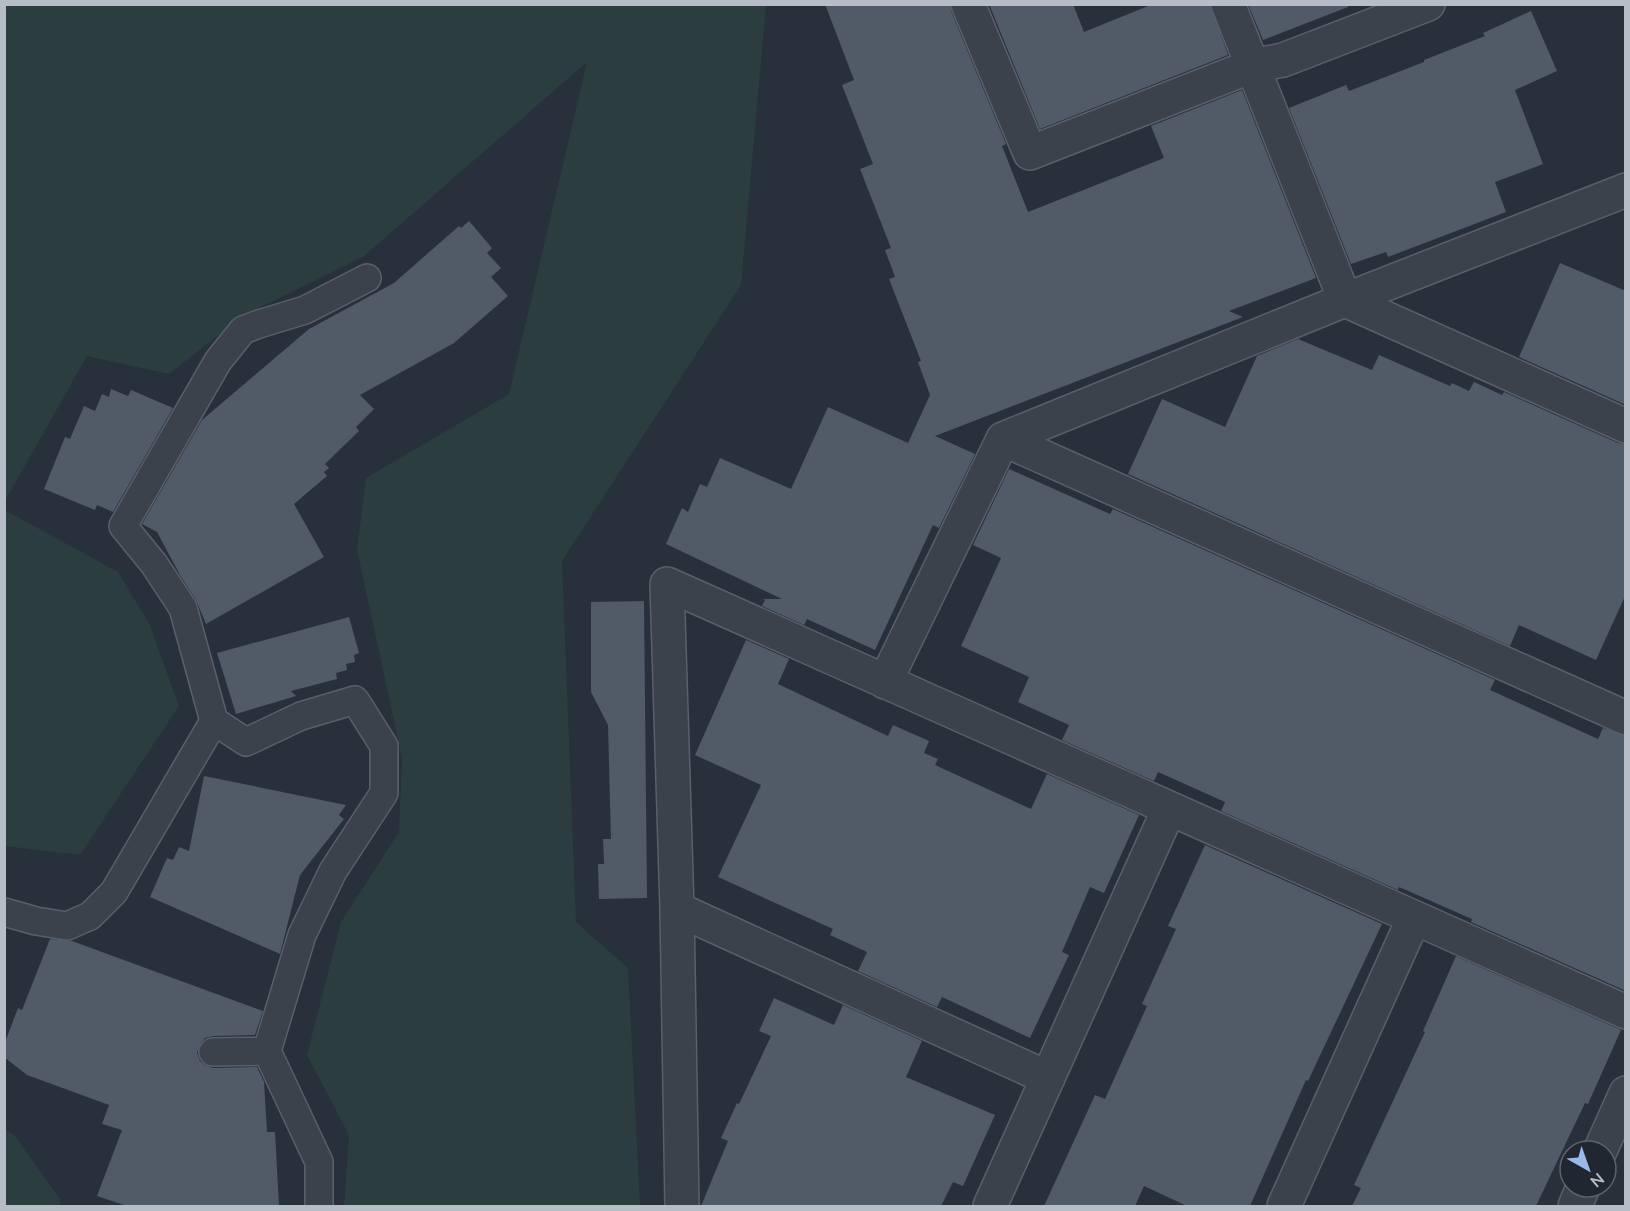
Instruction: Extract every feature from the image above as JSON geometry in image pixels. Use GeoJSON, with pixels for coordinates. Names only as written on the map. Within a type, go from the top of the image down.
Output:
{"type":"FeatureCollection","features":[{"type":"Feature","properties":{"kind":"street"},"geometry":{"type":"LineString","coordinates":[[968,4],[1030,153],[1252,66],[1283,60],[1428,4]]}},
{"type":"Feature","properties":{"kind":"street"},"geometry":{"type":"LineString","coordinates":[[1228,4],[1345,300],[1626,426]]}},
{"type":"Feature","properties":{"kind":"street"},"geometry":{"type":"LineString","coordinates":[[885,682],[1003,439],[1345,300],[1626,190]]}},
{"type":"Feature","properties":{"kind":"street"},"geometry":{"type":"LineString","coordinates":[[1003,439],[1626,718]]}},
{"type":"Feature","properties":{"kind":"street"},"geometry":{"type":"LineString","coordinates":[[682,1206],[677,909],[667,584],[1626,1012]]}},
{"type":"Feature","properties":{"kind":"street"},"geometry":{"type":"LineString","coordinates":[[990,1206],[1169,809]]}},
{"type":"Feature","properties":{"kind":"street"},"geometry":{"type":"LineString","coordinates":[[677,909],[1048,1078]]}},
{"type":"Feature","properties":{"kind":"street"},"geometry":{"type":"LineString","coordinates":[[1284,1206],[1414,918]]}},
{"type":"Feature","properties":{"kind":"street"},"geometry":{"type":"LineString","coordinates":[[1605,1139],[1626,1093]]}},
{"type":"Feature","properties":{"kind":"lane"},"geometry":{"type":"LineString","coordinates":[[319,1206],[319,1162],[267,1051],[302,935],[333,871],[384,793],[384,746],[355,700],[301,716],[246,742],[214,721],[183,608],[154,564],[123,526],[218,361],[243,330],[305,310],[367,278]]}},
{"type":"Feature","properties":{"kind":"lane"},"geometry":{"type":"LineString","coordinates":[[4,912],[67,926],[90,916],[114,892],[214,721]]}},
{"type":"Feature","properties":{"kind":"lane"},"geometry":{"type":"LineString","coordinates":[[213,1052],[267,1051]]}},
{"type":"Feature","properties":{"kind":"shaded area"},"geometry":{"type":"Polygon","coordinates":[[[5,5],[766,5],[741,285],[562,561],[576,922],[628,968],[640,1206],[344,1206],[349,1135],[307,1055],[341,922],[399,832],[402,758],[357,550],[366,478],[509,394],[587,62],[363,257],[243,316],[169,374],[87,356],[5,501],[5,5]]]}},
{"type":"Feature","properties":{"kind":"shaded area"},"geometry":{"type":"Polygon","coordinates":[[[5,510],[118,572],[149,623],[179,706],[80,855],[5,846],[5,510]]]}},
{"type":"Feature","properties":{"kind":"shaded area"},"geometry":{"type":"Polygon","coordinates":[[[5,1129],[14,1135],[60,1199],[60,1206],[5,1206],[5,1129]]]}},
{"type":"Feature","properties":{"kind":"building"},"geometry":{"type":"Polygon","coordinates":[[[825,4],[950,4],[1006,144],[1002,146],[1028,212],[1164,158],[1151,126],[1242,90],[1316,278],[1229,311],[1243,317],[935,436],[975,454],[939,528],[933,525],[875,650],[807,619],[804,625],[762,606],[765,600],[763,599],[782,599],[666,544],[682,508],[688,512],[700,484],[707,487],[720,458],[791,489],[828,407],[908,443],[930,395],[918,362],[921,361],[889,279],[895,277],[885,250],[891,248],[860,169],[873,164],[842,85],[854,80],[825,4]]]}},
{"type":"Feature","properties":{"kind":"building"},"geometry":{"type":"Polygon","coordinates":[[[989,4],[1073,4],[1084,32],[1153,4],[1210,4],[1228,55],[1040,129],[989,4]]]}},
{"type":"Feature","properties":{"kind":"building"},"geometry":{"type":"Polygon","coordinates":[[[1248,4],[1348,4],[1348,7],[1263,40],[1248,4]]]}},
{"type":"Feature","properties":{"kind":"building"},"geometry":{"type":"Polygon","coordinates":[[[1531,11],[1557,71],[1515,90],[1543,164],[1495,182],[1506,212],[1388,257],[1386,252],[1351,264],[1289,108],[1346,85],[1349,91],[1424,62],[1424,60],[1485,36],[1483,33],[1531,11]]]}},
{"type":"Feature","properties":{"kind":"building"},"geometry":{"type":"Polygon","coordinates":[[[469,221],[492,248],[487,253],[501,268],[491,277],[508,296],[454,343],[360,395],[374,409],[356,427],[359,431],[325,464],[329,468],[324,472],[327,476],[294,504],[324,557],[206,624],[196,600],[157,532],[142,524],[202,420],[309,329],[394,283],[459,226],[461,228],[469,221]]]}},
{"type":"Feature","properties":{"kind":"building"},"geometry":{"type":"Polygon","coordinates":[[[1560,263],[1626,291],[1626,405],[1519,357],[1560,263]]]}},
{"type":"Feature","properties":{"kind":"building"},"geometry":{"type":"Polygon","coordinates":[[[1298,339],[1372,370],[1379,355],[1450,386],[1452,383],[1469,391],[1474,382],[1502,395],[1504,392],[1618,443],[1626,444],[1626,594],[1596,660],[1519,625],[1510,646],[1128,474],[1162,399],[1225,427],[1257,356],[1298,339]]]}},
{"type":"Feature","properties":{"kind":"building"},"geometry":{"type":"Polygon","coordinates":[[[111,389],[128,396],[131,390],[173,408],[113,512],[97,505],[95,510],[44,489],[65,437],[70,439],[84,406],[95,411],[102,394],[109,397],[111,389]]]}},
{"type":"Feature","properties":{"kind":"building"},"geometry":{"type":"Polygon","coordinates":[[[1009,469],[1110,514],[1113,509],[1495,680],[1490,690],[1598,739],[1603,728],[1626,736],[1626,991],[1471,922],[1472,919],[1399,887],[1398,890],[1221,811],[1225,802],[1158,772],[1154,781],[1062,740],[1069,725],[1018,702],[1029,677],[961,646],[1001,558],[973,545],[1009,469]]]}},
{"type":"Feature","properties":{"kind":"building"},"geometry":{"type":"Polygon","coordinates":[[[644,601],[647,898],[599,899],[598,864],[604,864],[603,839],[611,839],[608,725],[591,692],[591,602],[644,601]]]}},
{"type":"Feature","properties":{"kind":"building"},"geometry":{"type":"Polygon","coordinates":[[[349,617],[359,653],[354,655],[355,662],[346,664],[347,670],[336,673],[337,679],[291,691],[296,696],[236,714],[217,653],[349,617]]]}},
{"type":"Feature","properties":{"kind":"building"},"geometry":{"type":"Polygon","coordinates":[[[746,640],[789,659],[778,684],[888,736],[893,725],[929,741],[924,753],[938,759],[935,765],[1031,809],[1047,774],[1139,815],[1104,893],[1090,887],[1062,952],[1069,955],[1030,1038],[942,997],[937,1007],[858,971],[867,952],[830,935],[833,929],[718,877],[761,785],[695,755],[746,640]]]}},
{"type":"Feature","properties":{"kind":"building"},"geometry":{"type":"Polygon","coordinates":[[[204,776],[346,805],[339,815],[344,819],[300,875],[280,954],[150,897],[167,858],[173,860],[179,847],[189,851],[204,776]]]}},
{"type":"Feature","properties":{"kind":"building"},"geometry":{"type":"Polygon","coordinates":[[[1205,845],[1382,924],[1308,1081],[1306,1080],[1250,1206],[1187,1206],[1144,1186],[1135,1206],[1044,1206],[1095,1095],[1105,1099],[1147,1006],[1142,1004],[1176,929],[1168,926],[1205,845]]]}},
{"type":"Feature","properties":{"kind":"building"},"geometry":{"type":"Polygon","coordinates":[[[50,939],[72,941],[263,1011],[255,1035],[205,1038],[197,1053],[200,1061],[213,1068],[257,1067],[264,1082],[267,1132],[275,1132],[279,1206],[127,1206],[97,1196],[122,1130],[102,1124],[109,1105],[27,1075],[4,1057],[4,1045],[18,1008],[22,1010],[50,939]]]}},
{"type":"Feature","properties":{"kind":"building"},"geometry":{"type":"Polygon","coordinates":[[[1456,956],[1621,1030],[1588,1104],[1585,1103],[1568,1139],[1558,1139],[1558,1160],[1536,1206],[1352,1206],[1361,1188],[1354,1185],[1425,1032],[1423,1031],[1456,956]]]}},
{"type":"Feature","properties":{"kind":"building"},"geometry":{"type":"Polygon","coordinates":[[[774,998],[834,1025],[843,1005],[922,1041],[906,1077],[995,1115],[963,1186],[953,1182],[941,1206],[701,1206],[728,1141],[721,1138],[771,1036],[759,1031],[774,998]]]}}]}
